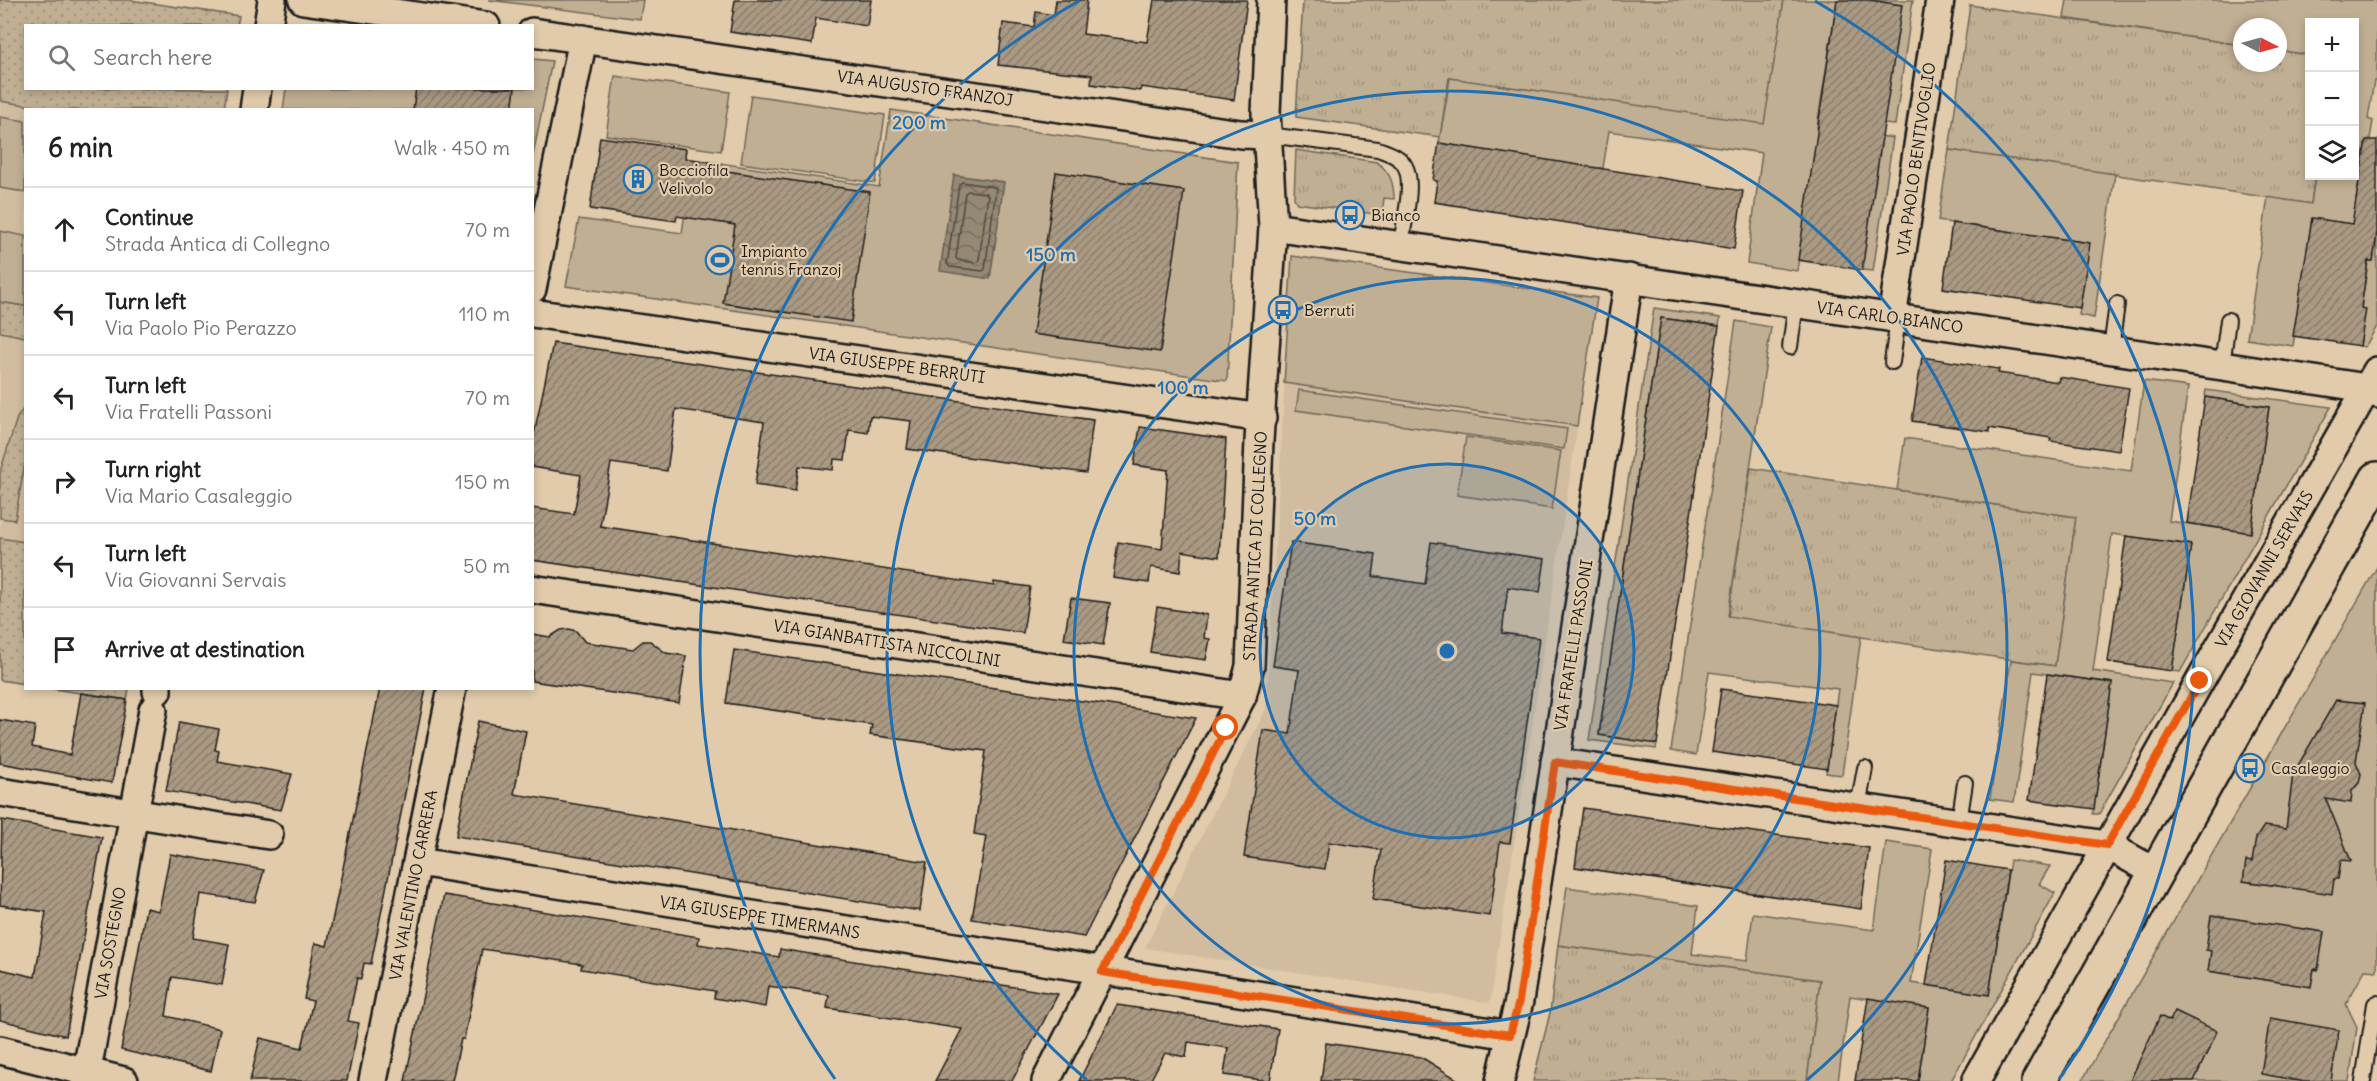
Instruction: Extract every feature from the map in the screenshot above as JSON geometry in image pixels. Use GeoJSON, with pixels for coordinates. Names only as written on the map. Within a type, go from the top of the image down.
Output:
{"type":"FeatureCollection","features":[{"type":"Feature","properties":{"kind":"street"},"geometry":{"type":"LineString","coordinates":[[268,24],[272,0]]}},
{"type":"Feature","properties":{"kind":"street"},"geometry":{"type":"LineString","coordinates":[[303,0],[472,24]]}},
{"type":"Feature","properties":{"kind":"street","name":"STRADA ANTICA DI COLLEGNO"},"geometry":{"type":"LineString","coordinates":[[1046,1081],[1242,696],[1250,666],[1272,226],[1266,113],[1271,0]]}},
{"type":"Feature","properties":{"kind":"street","name":"VIA PAOLO BENTIVOGLIO"},"geometry":{"type":"LineString","coordinates":[[1895,318],[1940,0]]}},
{"type":"Feature","properties":{"kind":"street","name":"VIA AUGUSTO FRANZOJ"},"geometry":{"type":"LineString","coordinates":[[534,32],[1206,129],[1268,135]]}},
{"type":"Feature","properties":{"kind":"street"},"geometry":{"type":"LineString","coordinates":[[534,279],[583,39]]}},
{"type":"Feature","properties":{"kind":"street"},"geometry":{"type":"LineString","coordinates":[[254,108],[257,90]]}},
{"type":"Feature","properties":{"kind":"street","name":"VIA CARLO BIANCO"},"geometry":{"type":"LineString","coordinates":[[1272,226],[2222,366],[2374,384]]}},
{"type":"Feature","properties":{"kind":"street","name":"VIA FRATELLI PASSONI"},"geometry":{"type":"LineString","coordinates":[[1500,1081],[1519,1001],[1629,278]]}},
{"type":"Feature","properties":{"kind":"street","name":"VIA GIUSEPPE BERRUTI"},"geometry":{"type":"LineString","coordinates":[[534,313],[1262,418]]}},
{"type":"Feature","properties":{"kind":"street","name":"VIA GIOVANNI SERVAIS"},"geometry":{"type":"LineString","coordinates":[[1976,1081],[2107,845],[2374,384]]}},
{"type":"Feature","properties":{"kind":"street"},"geometry":{"type":"LineString","coordinates":[[2038,1081],[2377,479]]}},
{"type":"Feature","properties":{"kind":"street","name":"VIA GIANBATTISTA NICCOLINI"},"geometry":{"type":"LineString","coordinates":[[534,590],[1242,696]]}},
{"type":"Feature","properties":{"kind":"street","name":"VIA VALENTINO CARRERA"},"geometry":{"type":"LineString","coordinates":[[373,1081],[452,690]]}},
{"type":"Feature","properties":{"kind":"street","name":"VIA SOSTEGNO"},"geometry":{"type":"LineString","coordinates":[[86,1077],[156,697]]}},
{"type":"Feature","properties":{"kind":"street"},"geometry":{"type":"LineString","coordinates":[[1555,762],[2107,845],[2155,872]]}},
{"type":"Feature","properties":{"kind":"street"},"geometry":{"type":"LineString","coordinates":[[0,792],[269,835]]}},
{"type":"Feature","properties":{"kind":"street","name":"VIA GIUSEPPE TIMERMANS"},"geometry":{"type":"LineString","coordinates":[[418,862],[1510,1035]]}},
{"type":"Feature","properties":{"kind":"street"},"geometry":{"type":"LineString","coordinates":[[0,1050],[86,1077],[124,1081]]}},
{"type":"Feature","properties":{"kind":"lane"},"geometry":{"type":"LineString","coordinates":[[1268,135],[1378,149],[1395,156],[1405,166],[1410,182],[1401,245]]}},
{"type":"Feature","properties":{"kind":"lane"},"geometry":{"type":"LineString","coordinates":[[1790,347],[1796,303]]}},
{"type":"Feature","properties":{"kind":"lane"},"geometry":{"type":"LineString","coordinates":[[2110,349],[2117,304]]}},
{"type":"Feature","properties":{"kind":"lane"},"geometry":{"type":"LineString","coordinates":[[1892,362],[1895,318]]}},
{"type":"Feature","properties":{"kind":"lane"},"geometry":{"type":"LineString","coordinates":[[2222,366],[2228,320]]}},
{"type":"Feature","properties":{"kind":"lane"},"geometry":{"type":"LineString","coordinates":[[1858,807],[1865,768]]}},
{"type":"Feature","properties":{"kind":"lane"},"geometry":{"type":"LineString","coordinates":[[1959,822],[1965,783]]}},
{"type":"Feature","properties":{"kind":"lane"},"geometry":{"type":"LineString","coordinates":[[2363,1081],[2376,1004]]}},
{"type":"Feature","properties":{"kind":"shaded area"},"geometry":{"type":"Polygon","coordinates":[[[0,102],[49,108],[24,108],[24,684],[0,680],[0,102]]]}},
{"type":"Feature","properties":{"kind":"shaded area"},"geometry":{"type":"Polygon","coordinates":[[[1292,256],[1597,298],[1490,1003],[1145,948],[1266,709],[1292,256]]]}},
{"type":"Feature","properties":{"kind":"green space"},"geometry":{"type":"Polygon","coordinates":[[[0,0],[130,0],[239,16],[237,24],[24,24],[24,90],[227,90],[224,108],[44,108],[0,101],[0,0]]]}},
{"type":"Feature","properties":{"kind":"green space"},"geometry":{"type":"Polygon","coordinates":[[[489,0],[643,0],[640,19],[489,0]]]}},
{"type":"Feature","properties":{"kind":"green space"},"geometry":{"type":"Polygon","coordinates":[[[1303,0],[1784,0],[1765,125],[1449,78],[1440,137],[1296,117],[1303,0]]]}},
{"type":"Feature","properties":{"kind":"green space"},"geometry":{"type":"Polygon","coordinates":[[[1784,0],[1837,0],[1817,127],[1893,138],[1873,271],[1862,270],[1816,142],[1797,271],[1747,263],[1762,153],[1609,131],[1603,168],[1596,168],[1439,143],[1450,78],[1764,124],[1784,0]]]}},
{"type":"Feature","properties":{"kind":"green space"},"geometry":{"type":"Polygon","coordinates":[[[1869,0],[1913,0],[1895,125],[1884,124],[1869,0]]]}},
{"type":"Feature","properties":{"kind":"green space"},"geometry":{"type":"Polygon","coordinates":[[[2067,0],[2377,0],[2377,81],[2374,81],[2368,119],[2373,121],[2366,162],[2362,162],[2356,200],[2377,228],[2312,218],[2293,346],[2247,339],[2268,197],[2311,204],[2314,180],[2359,180],[2359,18],[2305,18],[2305,54],[2287,51],[2287,18],[2233,18],[2233,44],[2064,18],[2067,0]]]}},
{"type":"Feature","properties":{"kind":"green space"},"geometry":{"type":"Polygon","coordinates":[[[1970,5],[2233,44],[2233,72],[2287,72],[2287,51],[2305,54],[2305,180],[2314,180],[2311,204],[1949,150],[1970,5]]]}},
{"type":"Feature","properties":{"kind":"green space"},"geometry":{"type":"Polygon","coordinates":[[[534,59],[552,61],[534,150],[534,108],[283,108],[286,90],[534,90],[534,59]]]}},
{"type":"Feature","properties":{"kind":"green space"},"geometry":{"type":"Polygon","coordinates":[[[615,76],[730,92],[721,151],[606,135],[615,76]]]}},
{"type":"Feature","properties":{"kind":"green space"},"geometry":{"type":"Polygon","coordinates":[[[751,95],[885,115],[875,183],[741,163],[751,95]]]}},
{"type":"Feature","properties":{"kind":"green space"},"geometry":{"type":"Polygon","coordinates":[[[891,110],[1238,162],[1227,381],[566,286],[579,219],[682,233],[693,159],[879,187],[891,110]]]}},
{"type":"Feature","properties":{"kind":"green space"},"geometry":{"type":"Polygon","coordinates":[[[0,117],[24,121],[24,192],[0,188],[0,117]]]}},
{"type":"Feature","properties":{"kind":"green space"},"geometry":{"type":"Polygon","coordinates":[[[1296,150],[1377,162],[1390,178],[1394,199],[1384,198],[1382,215],[1297,203],[1294,198],[1296,150]]]}},
{"type":"Feature","properties":{"kind":"green space"},"geometry":{"type":"Polygon","coordinates":[[[1949,150],[2115,174],[2094,318],[2079,315],[2089,243],[1938,221],[1949,150]]]}},
{"type":"Feature","properties":{"kind":"green space"},"geometry":{"type":"Polygon","coordinates":[[[0,231],[24,236],[24,306],[0,302],[0,231]]]}},
{"type":"Feature","properties":{"kind":"green space"},"geometry":{"type":"Polygon","coordinates":[[[2377,233],[2377,326],[2365,347],[2360,346],[2365,309],[2361,308],[2368,261],[2373,261],[2377,233]]]}},
{"type":"Feature","properties":{"kind":"green space"},"geometry":{"type":"Polygon","coordinates":[[[1292,256],[1597,298],[1577,426],[1284,383],[1292,256]]]}},
{"type":"Feature","properties":{"kind":"green space"},"geometry":{"type":"Polygon","coordinates":[[[0,302],[24,306],[24,337],[0,332],[0,302]]]}},
{"type":"Feature","properties":{"kind":"green space"},"geometry":{"type":"Polygon","coordinates":[[[1654,308],[1720,318],[1719,326],[1661,318],[1599,734],[1657,744],[1656,749],[1589,740],[1654,308]]]}},
{"type":"Feature","properties":{"kind":"green space"},"geometry":{"type":"Polygon","coordinates":[[[1736,321],[1771,327],[1728,616],[1861,637],[1842,775],[1826,773],[1838,689],[1709,672],[1696,755],[1671,751],[1736,321]]]}},
{"type":"Feature","properties":{"kind":"green space"},"geometry":{"type":"Polygon","coordinates":[[[2144,381],[2188,387],[2169,521],[2251,533],[2269,407],[2205,397],[2206,390],[2331,407],[2180,672],[2172,671],[2191,545],[2112,534],[2093,671],[2173,683],[2099,814],[2093,814],[2112,683],[2033,672],[2014,802],[1990,799],[2011,660],[2055,666],[2076,517],[1897,490],[1905,438],[2131,471],[2144,381]]]}},
{"type":"Feature","properties":{"kind":"green space"},"geometry":{"type":"Polygon","coordinates":[[[1299,390],[1567,429],[1564,449],[1296,410],[1299,390]]]}},
{"type":"Feature","properties":{"kind":"green space"},"geometry":{"type":"Polygon","coordinates":[[[24,408],[24,468],[15,520],[0,518],[0,472],[17,418],[24,408]]]}},
{"type":"Feature","properties":{"kind":"green space"},"geometry":{"type":"Polygon","coordinates":[[[1466,437],[1561,451],[1552,509],[1457,495],[1466,437]]]}},
{"type":"Feature","properties":{"kind":"green space"},"geometry":{"type":"Polygon","coordinates":[[[1751,468],[2076,517],[2055,666],[1728,617],[1751,468]]]}},
{"type":"Feature","properties":{"kind":"green space"},"geometry":{"type":"Polygon","coordinates":[[[0,538],[24,542],[24,684],[0,680],[0,538]]]}},
{"type":"Feature","properties":{"kind":"green space"},"geometry":{"type":"Polygon","coordinates":[[[2377,567],[2377,971],[2365,970],[2346,1004],[2357,1027],[2349,1081],[2082,1081],[2377,567]]]}},
{"type":"Feature","properties":{"kind":"green space"},"geometry":{"type":"Polygon","coordinates":[[[60,690],[129,690],[127,700],[60,690]]]}},
{"type":"Feature","properties":{"kind":"green space"},"geometry":{"type":"Polygon","coordinates":[[[1886,842],[1932,849],[1911,983],[1989,995],[2010,860],[2050,866],[2039,884],[2055,893],[1951,1081],[1918,1081],[1929,1008],[1850,996],[1838,1081],[1807,1081],[1820,980],[1558,945],[1567,887],[1698,906],[1692,954],[1747,961],[1753,913],[1874,930],[1886,842]]]}},
{"type":"Feature","properties":{"kind":"green space"},"geometry":{"type":"Polygon","coordinates":[[[1558,945],[1820,980],[1807,1081],[1533,1081],[1550,1013],[1558,945]]]}},
{"type":"Feature","properties":{"kind":"water"},"geometry":{"type":"Polygon","coordinates":[[[954,175],[1004,182],[990,279],[940,271],[954,175]]]}},
{"type":"Feature","properties":{"kind":"building"},"geometry":{"type":"Polygon","coordinates":[[[735,0],[871,0],[867,26],[816,18],[812,44],[730,32],[735,0]]]}},
{"type":"Feature","properties":{"kind":"building"},"geometry":{"type":"Polygon","coordinates":[[[1056,0],[1087,0],[1083,34],[1147,42],[1154,0],[1247,0],[1234,100],[1141,87],[1140,91],[1091,84],[1092,75],[998,65],[1003,23],[1034,27],[1036,12],[1054,15],[1056,0]]]}},
{"type":"Feature","properties":{"kind":"building"},"geometry":{"type":"Polygon","coordinates":[[[1837,0],[1869,0],[1902,5],[1862,270],[1798,260],[1837,0]]]}},
{"type":"Feature","properties":{"kind":"building"},"geometry":{"type":"Polygon","coordinates":[[[416,90],[515,90],[512,108],[413,108],[416,90]]]}},
{"type":"Feature","properties":{"kind":"building"},"geometry":{"type":"Polygon","coordinates":[[[600,137],[686,149],[685,158],[721,164],[720,170],[870,192],[851,322],[723,303],[735,225],[677,216],[676,221],[590,209],[600,137]]]}},
{"type":"Feature","properties":{"kind":"building"},"geometry":{"type":"Polygon","coordinates":[[[2366,140],[2377,140],[2377,233],[2373,261],[2368,261],[2361,308],[2366,309],[2360,346],[2293,336],[2312,218],[2352,224],[2366,140]]]}},
{"type":"Feature","properties":{"kind":"building"},"geometry":{"type":"Polygon","coordinates":[[[1439,143],[1743,191],[1734,249],[1434,202],[1437,181],[1433,180],[1439,143]]]}},
{"type":"Feature","properties":{"kind":"building"},"geometry":{"type":"Polygon","coordinates":[[[1056,172],[1184,191],[1160,352],[1033,334],[1056,172]]]}},
{"type":"Feature","properties":{"kind":"building"},"geometry":{"type":"Polygon","coordinates":[[[1952,223],[2090,243],[2080,308],[1943,288],[1952,223]]]}},
{"type":"Feature","properties":{"kind":"building"},"geometry":{"type":"Polygon","coordinates":[[[1661,318],[1719,326],[1657,744],[1599,735],[1661,318]]]}},
{"type":"Feature","properties":{"kind":"building"},"geometry":{"type":"Polygon","coordinates":[[[553,343],[1093,420],[1086,473],[907,449],[911,421],[870,416],[868,433],[849,430],[845,460],[834,459],[833,470],[799,466],[795,491],[755,485],[764,422],[676,409],[667,471],[611,463],[600,526],[994,586],[994,582],[1030,587],[1023,633],[534,560],[534,508],[574,514],[581,475],[534,467],[534,434],[553,343]]]}},
{"type":"Feature","properties":{"kind":"building"},"geometry":{"type":"Polygon","coordinates":[[[1922,357],[1999,369],[1998,373],[2058,382],[2059,377],[2129,388],[2119,451],[2050,441],[2051,438],[1989,428],[1989,432],[1912,421],[1922,357]]]}},
{"type":"Feature","properties":{"kind":"building"},"geometry":{"type":"Polygon","coordinates":[[[2205,397],[2269,407],[2251,533],[2187,523],[2205,397]]]}},
{"type":"Feature","properties":{"kind":"building"},"geometry":{"type":"Polygon","coordinates":[[[1140,427],[1226,439],[1219,557],[1182,551],[1180,572],[1151,567],[1149,583],[1113,578],[1118,542],[1162,549],[1168,470],[1134,465],[1140,427]]]}},
{"type":"Feature","properties":{"kind":"building"},"geometry":{"type":"Polygon","coordinates":[[[2126,536],[2191,545],[2172,671],[2108,662],[2126,536]]]}},
{"type":"Feature","properties":{"kind":"building"},"geometry":{"type":"Polygon","coordinates":[[[1291,542],[1376,554],[1373,576],[1425,584],[1431,542],[1545,559],[1540,592],[1508,587],[1502,633],[1539,638],[1510,843],[1500,842],[1490,916],[1373,899],[1381,850],[1329,842],[1325,869],[1244,857],[1263,730],[1290,734],[1299,670],[1273,666],[1291,542]]]}},
{"type":"Feature","properties":{"kind":"building"},"geometry":{"type":"Polygon","coordinates":[[[1071,598],[1110,603],[1103,645],[1064,639],[1071,598]]]}},
{"type":"Feature","properties":{"kind":"building"},"geometry":{"type":"Polygon","coordinates":[[[1157,607],[1207,615],[1204,638],[1210,639],[1206,660],[1150,652],[1157,607]]]}},
{"type":"Feature","properties":{"kind":"building"},"geometry":{"type":"Polygon","coordinates":[[[561,630],[576,631],[585,642],[633,649],[643,641],[650,641],[666,653],[686,656],[679,703],[534,681],[534,634],[550,637],[561,630]]]}},
{"type":"Feature","properties":{"kind":"building"},"geometry":{"type":"Polygon","coordinates":[[[734,650],[1196,718],[1084,937],[972,919],[986,836],[974,834],[986,751],[870,735],[872,725],[726,703],[734,650]]]}},
{"type":"Feature","properties":{"kind":"building"},"geometry":{"type":"Polygon","coordinates":[[[2047,674],[2112,683],[2094,809],[2029,800],[2047,674]]]}},
{"type":"Feature","properties":{"kind":"building"},"geometry":{"type":"Polygon","coordinates":[[[1721,689],[1836,705],[1827,769],[1712,752],[1721,689]]]}},
{"type":"Feature","properties":{"kind":"building"},"geometry":{"type":"Polygon","coordinates":[[[380,690],[426,690],[371,964],[364,963],[361,979],[357,978],[348,1021],[359,1023],[347,1081],[250,1081],[260,1038],[302,1048],[313,1001],[304,999],[315,943],[327,946],[380,690]]]}},
{"type":"Feature","properties":{"kind":"building"},"geometry":{"type":"Polygon","coordinates":[[[81,693],[127,700],[112,783],[0,763],[0,720],[35,726],[32,747],[70,755],[81,693]]]}},
{"type":"Feature","properties":{"kind":"building"},"geometry":{"type":"Polygon","coordinates":[[[2336,700],[2365,703],[2356,762],[2361,774],[2359,783],[2352,791],[2351,803],[2326,799],[2351,861],[2341,860],[2338,879],[2334,879],[2332,894],[2243,881],[2246,861],[2252,862],[2256,838],[2264,826],[2286,829],[2293,774],[2336,700]]]}},
{"type":"Feature","properties":{"kind":"building"},"geometry":{"type":"Polygon","coordinates":[[[478,721],[526,731],[514,794],[927,862],[920,911],[456,836],[478,721]]]}},
{"type":"Feature","properties":{"kind":"building"},"geometry":{"type":"Polygon","coordinates":[[[179,722],[219,729],[215,750],[219,751],[217,761],[292,774],[281,810],[166,791],[179,722]]]}},
{"type":"Feature","properties":{"kind":"building"},"geometry":{"type":"Polygon","coordinates":[[[1583,808],[1869,848],[1861,909],[1575,867],[1583,808]]]}},
{"type":"Feature","properties":{"kind":"building"},"geometry":{"type":"Polygon","coordinates":[[[2,820],[102,837],[66,1036],[0,1020],[0,969],[35,977],[46,912],[0,905],[2,820]]]}},
{"type":"Feature","properties":{"kind":"building"},"geometry":{"type":"Polygon","coordinates":[[[170,854],[264,870],[255,902],[200,894],[193,938],[229,944],[222,985],[172,977],[166,1016],[220,1029],[211,1071],[121,1050],[146,908],[159,911],[170,854]]]}},
{"type":"Feature","properties":{"kind":"building"},"geometry":{"type":"Polygon","coordinates":[[[1946,860],[2008,870],[1989,995],[1926,985],[1946,860]]]}},
{"type":"Feature","properties":{"kind":"building"},"geometry":{"type":"Polygon","coordinates":[[[444,895],[699,937],[698,944],[779,957],[780,949],[1058,994],[1012,1081],[935,1081],[962,1029],[827,1008],[829,995],[768,986],[765,1007],[714,998],[715,991],[581,969],[582,964],[482,949],[464,1039],[461,1039],[452,1081],[405,1081],[444,895]]]}},
{"type":"Feature","properties":{"kind":"building"},"geometry":{"type":"Polygon","coordinates":[[[2211,915],[2324,932],[2318,970],[2314,969],[2311,987],[2208,971],[2211,951],[2206,950],[2211,915]]]}},
{"type":"Feature","properties":{"kind":"building"},"geometry":{"type":"Polygon","coordinates":[[[1868,998],[1929,1008],[1918,1081],[1855,1081],[1868,998]]]}},
{"type":"Feature","properties":{"kind":"building"},"geometry":{"type":"Polygon","coordinates":[[[1117,1005],[1278,1029],[1270,1081],[1224,1075],[1228,1048],[1188,1042],[1186,1057],[1165,1053],[1150,1081],[1079,1081],[1117,1005]]]}},
{"type":"Feature","properties":{"kind":"building"},"geometry":{"type":"Polygon","coordinates":[[[2175,1011],[2217,1031],[2194,1081],[2130,1081],[2160,1016],[2170,1021],[2175,1011]]]}},
{"type":"Feature","properties":{"kind":"building"},"geometry":{"type":"Polygon","coordinates":[[[2270,1018],[2339,1030],[2331,1081],[2300,1081],[2261,1074],[2270,1018]]]}},
{"type":"Feature","properties":{"kind":"building"},"geometry":{"type":"Polygon","coordinates":[[[1326,1043],[1421,1057],[1460,1081],[1321,1081],[1326,1043]]]}},
{"type":"Feature","properties":{"kind":"place","name":"Bocciofila Velivolo"},"geometry":{"type":"Point","coordinates":[638,179]}},
{"type":"Feature","properties":{"kind":"place","name":"Bianco"},"geometry":{"type":"Point","coordinates":[1350,215]}},
{"type":"Feature","properties":{"kind":"place","name":"Impianto tennis Franzoj"},"geometry":{"type":"Point","coordinates":[720,260]}},
{"type":"Feature","properties":{"kind":"place","name":"Berruti"},"geometry":{"type":"Point","coordinates":[1283,310]}},
{"type":"Feature","properties":{"kind":"place","name":"Casaleggio"},"geometry":{"type":"Point","coordinates":[2250,768]}},
{"type":"Feature","properties":{"kind":"route"},"geometry":{"type":"LineString","coordinates":[[1226,728],[1102,972],[1510,1035],[1519,1001],[1555,762],[2107,845],[2200,681]]}}]}
